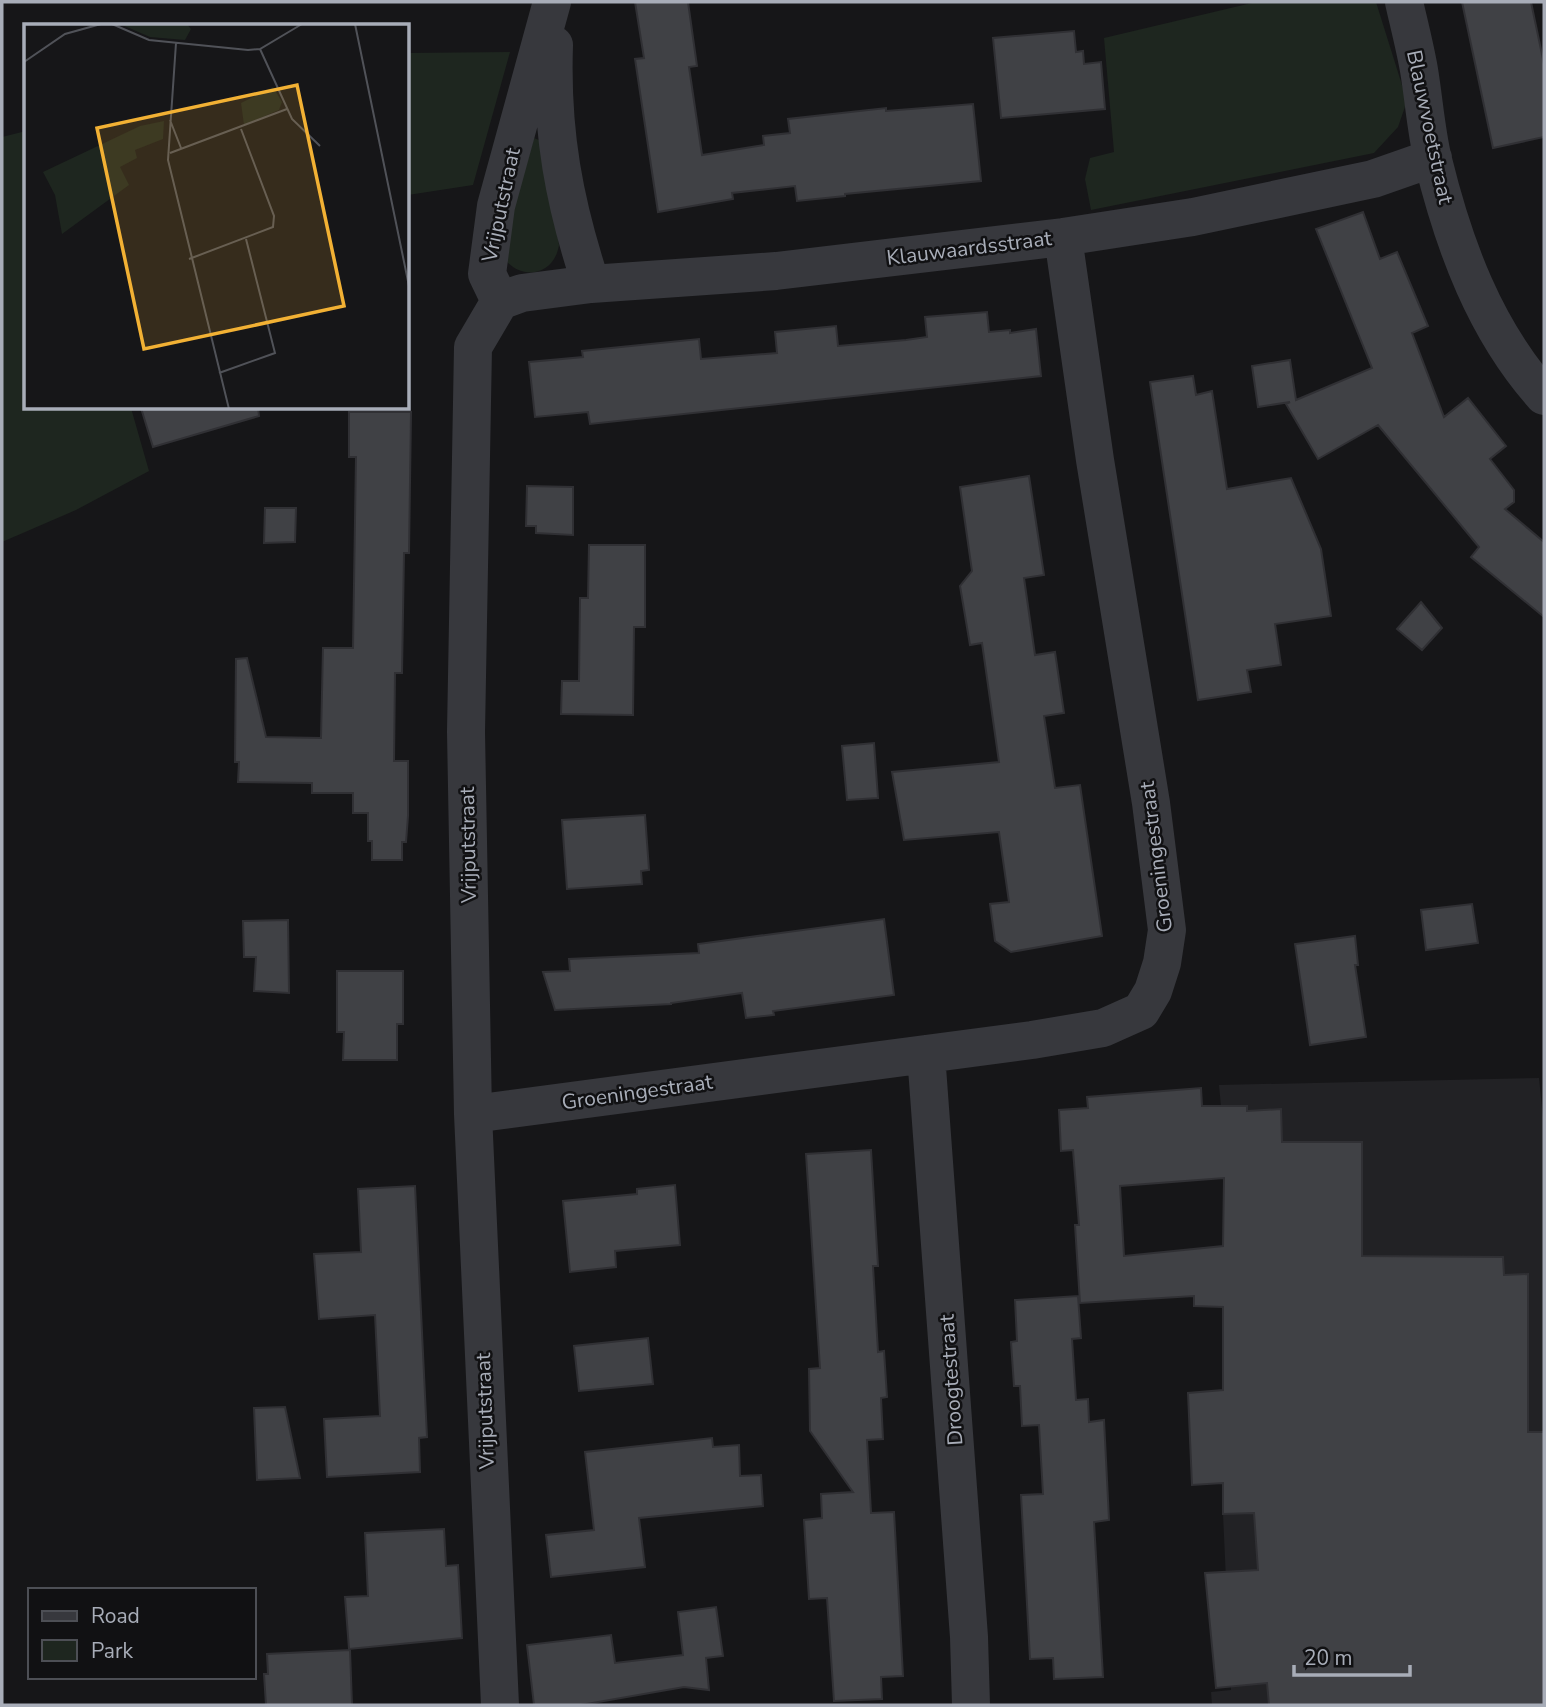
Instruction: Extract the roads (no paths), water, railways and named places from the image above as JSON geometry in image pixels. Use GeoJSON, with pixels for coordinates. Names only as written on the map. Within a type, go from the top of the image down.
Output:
{"type":"FeatureCollection","features":[{"type":"Feature","properties":{"kind":"street","name":"Vrijputstraat"},"geometry":{"type":"LineString","coordinates":[[553,2],[553,92],[558,152],[572,226],[591,284]]}},
{"type":"Feature","properties":{"kind":"street","name":"Vrijputstraat"},"geometry":{"type":"LineString","coordinates":[[500,1705],[474,1114],[466,732],[473,347],[500,302],[487,274],[496,206],[553,2]]}},
{"type":"Feature","properties":{"kind":"street","name":"Blauwvoetstraat"},"geometry":{"type":"LineString","coordinates":[[1404,2],[1419,68],[1433,159],[1455,239],[1493,328],[1544,396]]}},
{"type":"Feature","properties":{"kind":"street","name":"Klauwaardsstraat"},"geometry":{"type":"LineString","coordinates":[[500,302],[522,293],[591,284],[776,271],[1063,237],[1193,217],[1360,182],[1433,159]]}},
{"type":"Feature","properties":{"kind":"street","name":"Groeningestraat"},"geometry":{"type":"LineString","coordinates":[[474,1114],[1103,1028],[1141,1011],[1153,991],[1162,964],[1167,930],[1151,803],[1095,460],[1063,237]]}},
{"type":"Feature","properties":{"kind":"street","name":"Droogtestraat"},"geometry":{"type":"LineString","coordinates":[[926,1054],[969,1637],[971,1705]]}}]}
